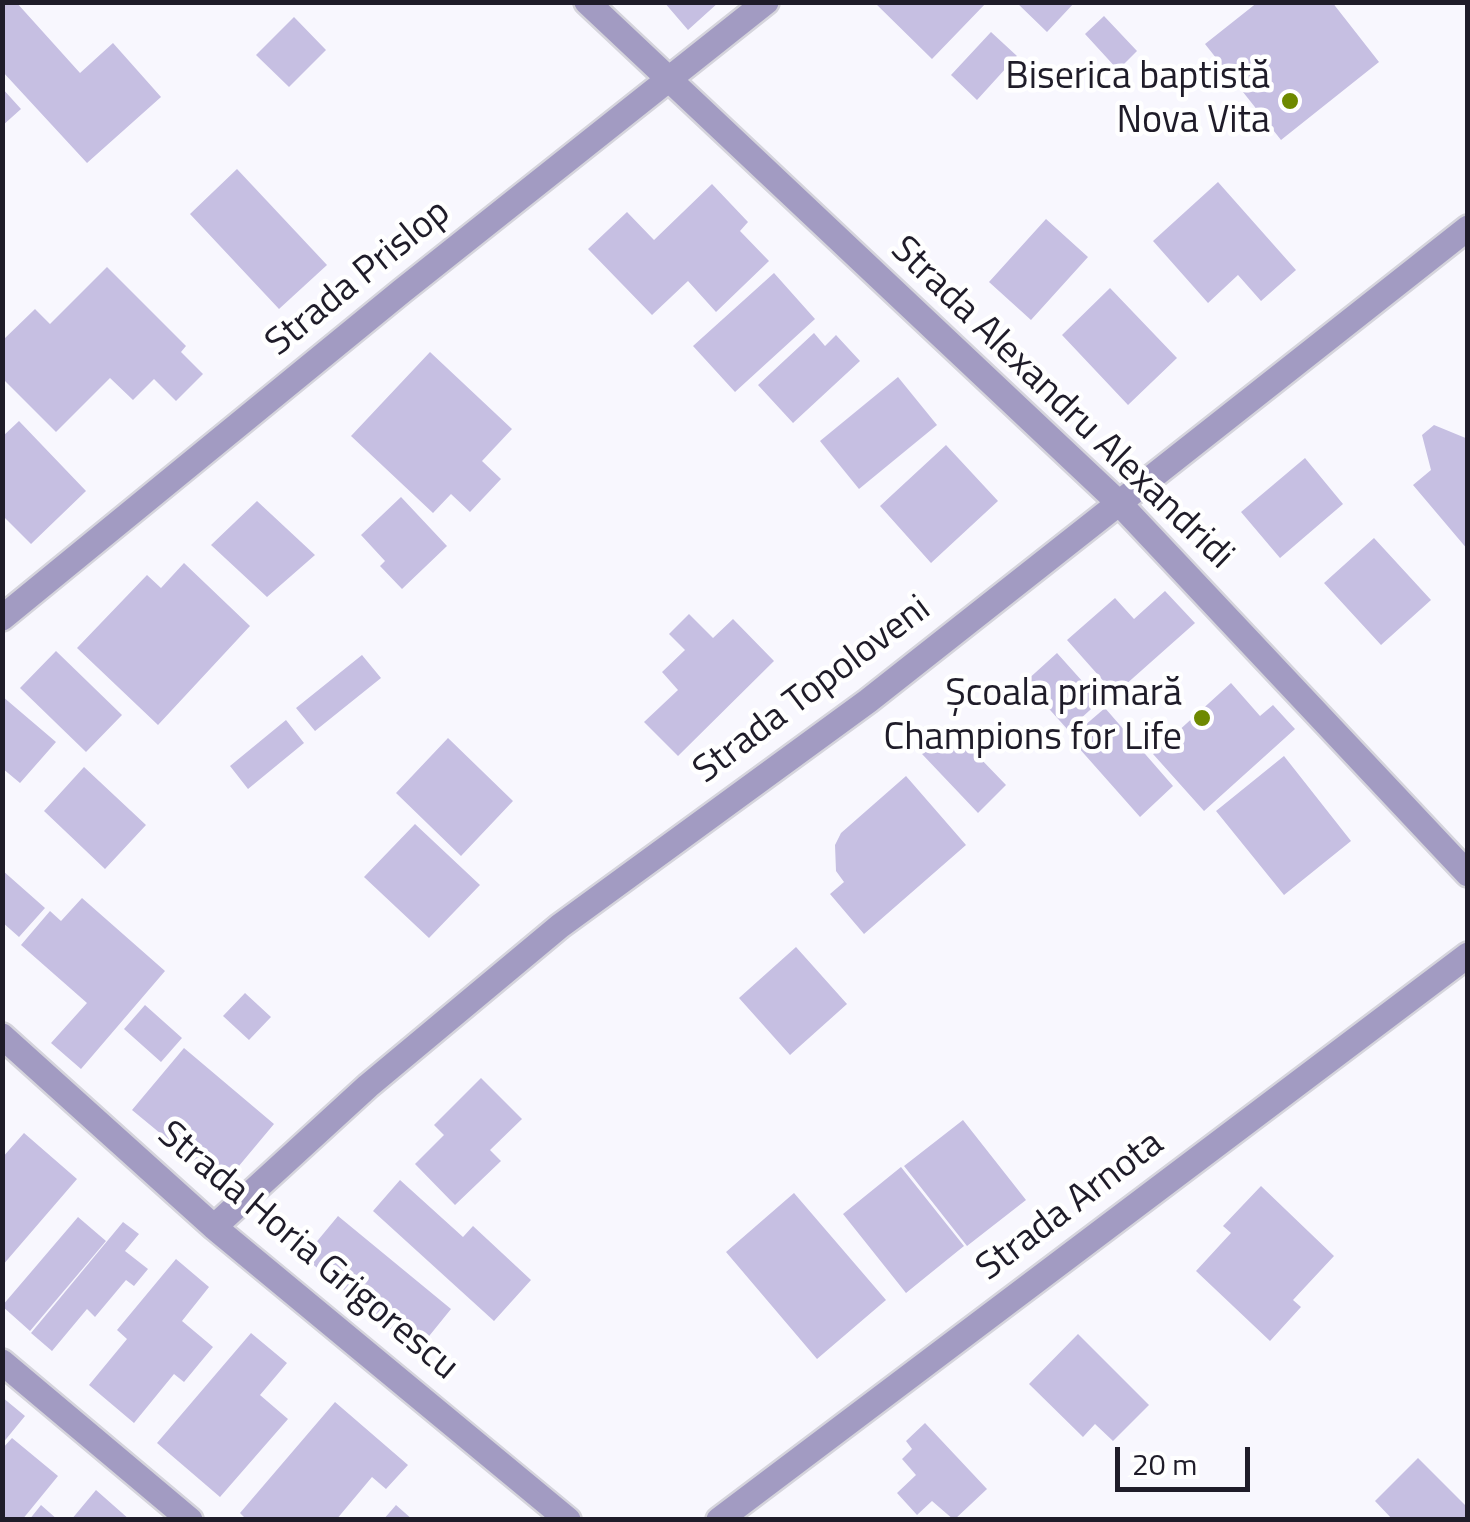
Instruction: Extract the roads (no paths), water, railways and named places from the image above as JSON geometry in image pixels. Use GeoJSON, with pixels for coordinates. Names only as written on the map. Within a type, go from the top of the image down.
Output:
{"type":"FeatureCollection","features":[{"type":"Feature","properties":{"kind":"street","name":"Strada Alexandru Alexandridi"},"geometry":{"type":"LineString","coordinates":[[587,2],[1120,504],[1468,874]]}},
{"type":"Feature","properties":{"kind":"street","name":"Strada Prislop"},"geometry":{"type":"LineString","coordinates":[[2,618],[402,291],[670,84],[766,2]]}},
{"type":"Feature","properties":{"kind":"street","name":"Strada Topoloveni"},"geometry":{"type":"LineString","coordinates":[[214,1228],[368,1086],[560,926],[868,701],[1468,228]]}},
{"type":"Feature","properties":{"kind":"street","name":"Strada Arnota"},"geometry":{"type":"LineString","coordinates":[[719,1520],[1468,954]]}},
{"type":"Feature","properties":{"kind":"street","name":"Strada Horia Grigorescu"},"geometry":{"type":"LineString","coordinates":[[2,1036],[214,1228],[568,1520]]}},
{"type":"Feature","properties":{"kind":"street"},"geometry":{"type":"LineString","coordinates":[[2,1362],[190,1520]]}},
{"type":"Feature","properties":{"kind":"place","name":"Biserica baptistă Nova Vita"},"geometry":{"type":"Point","coordinates":[1290,101]}},
{"type":"Feature","properties":{"kind":"place","name":"Școala primară Champions for Life"},"geometry":{"type":"Point","coordinates":[1202,718]}}]}
